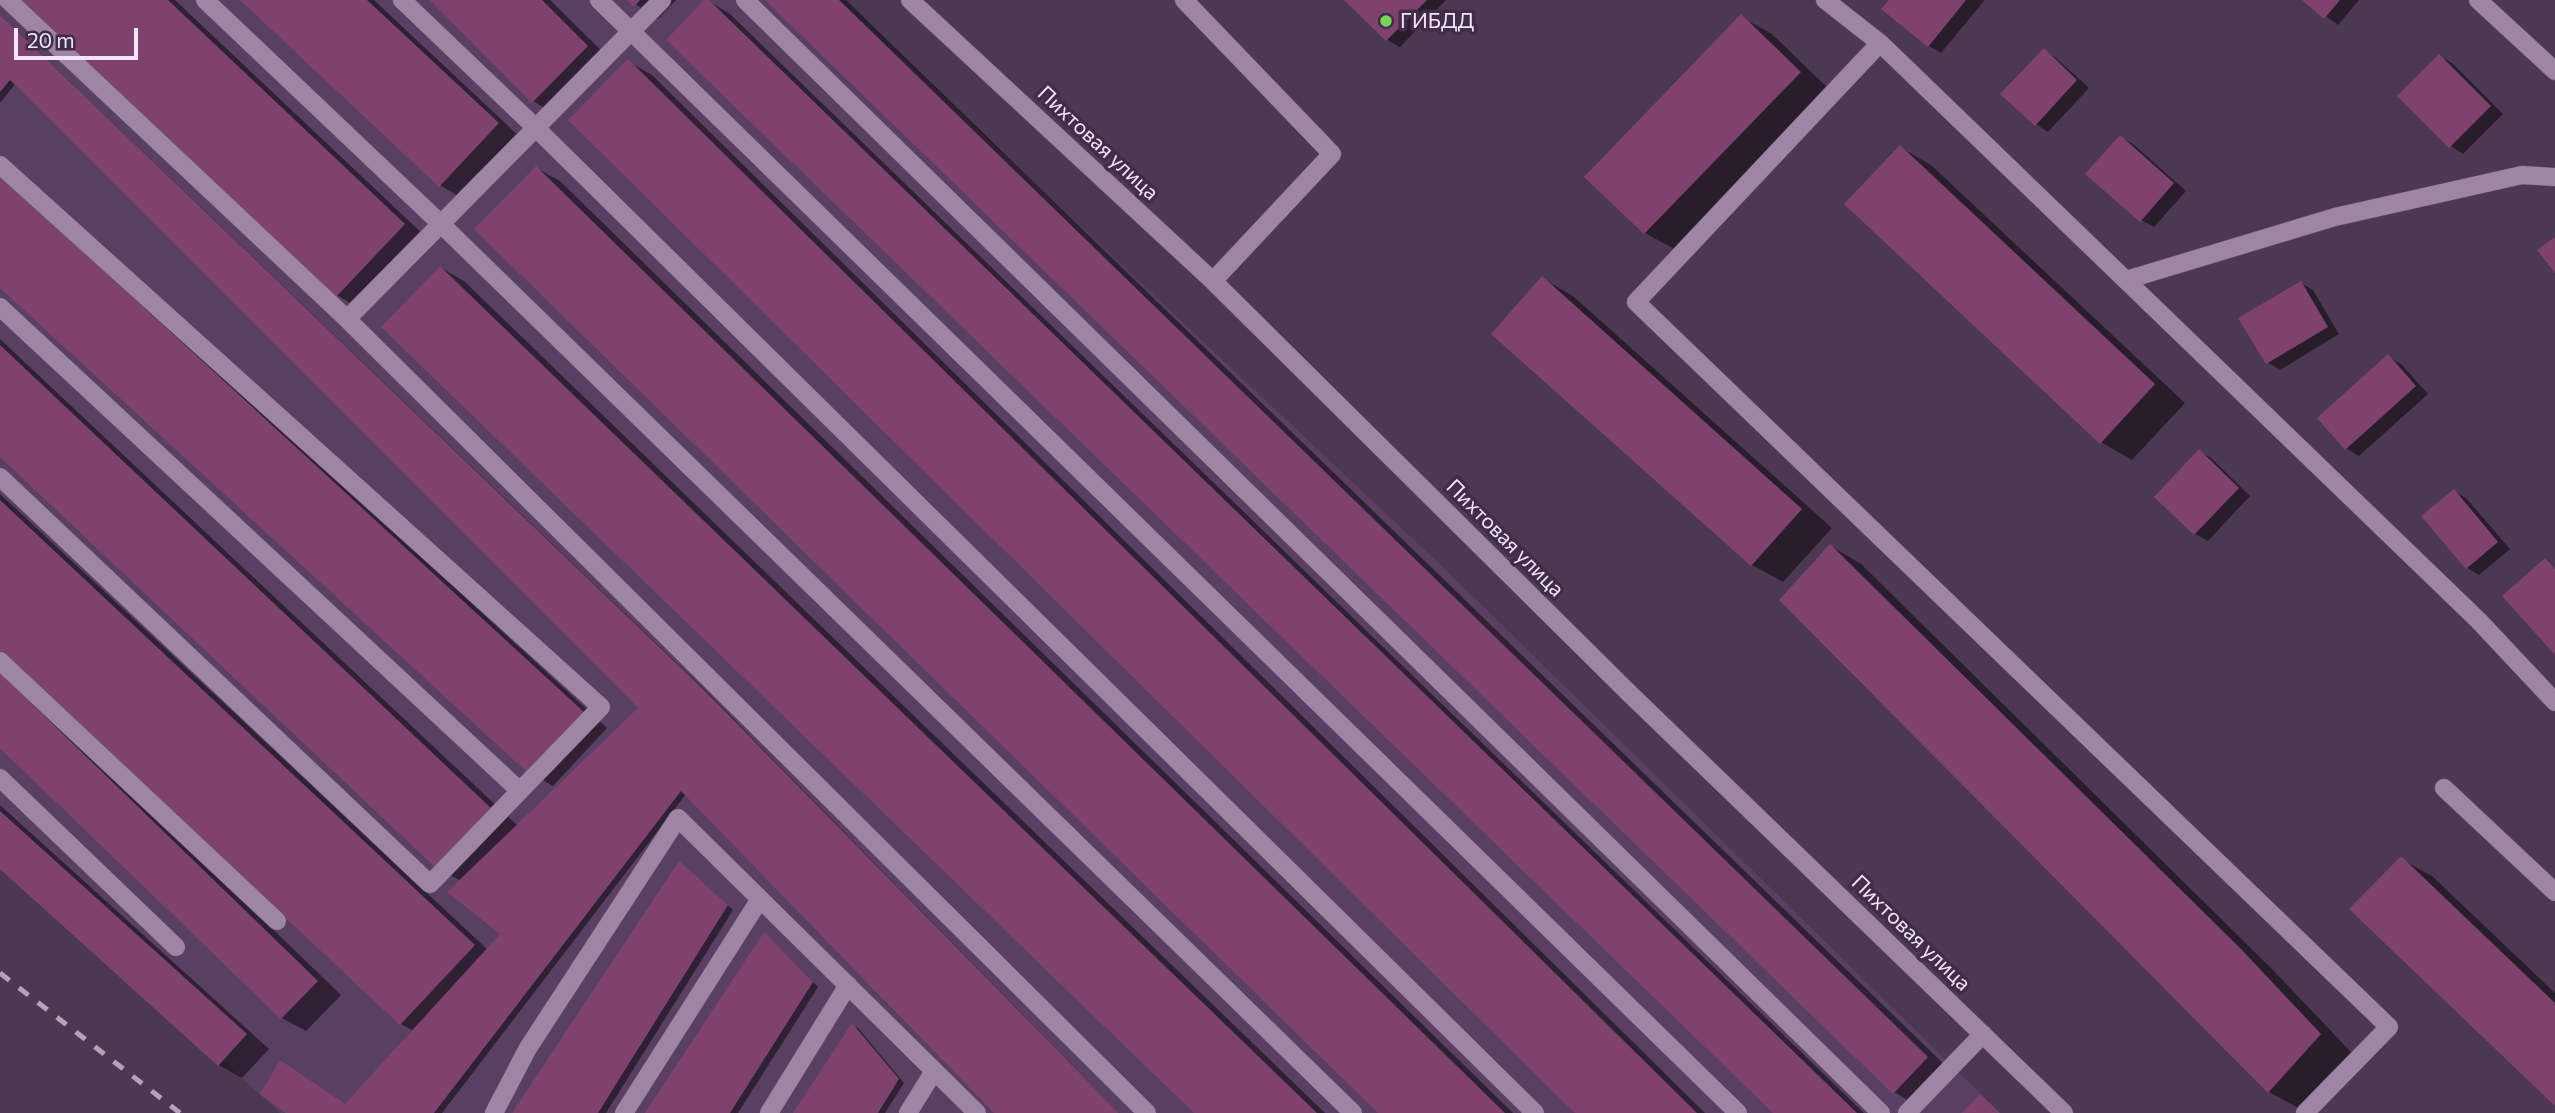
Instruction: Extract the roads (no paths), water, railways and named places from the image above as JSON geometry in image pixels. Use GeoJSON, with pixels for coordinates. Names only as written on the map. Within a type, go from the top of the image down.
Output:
{"type":"FeatureCollection","features":[{"type":"Feature","properties":{"kind":"street"},"geometry":{"type":"LineString","coordinates":[[8,0],[347,319],[1147,1113]]}},
{"type":"Feature","properties":{"kind":"street"},"geometry":{"type":"LineString","coordinates":[[205,0],[441,224],[1353,1113]]}},
{"type":"Feature","properties":{"kind":"street"},"geometry":{"type":"LineString","coordinates":[[402,0],[537,128],[1535,1113]]}},
{"type":"Feature","properties":{"kind":"street"},"geometry":{"type":"LineString","coordinates":[[599,0],[1738,1113]]}},
{"type":"Feature","properties":{"kind":"street"},"geometry":{"type":"LineString","coordinates":[[347,319],[662,0]]}},
{"type":"Feature","properties":{"kind":"street"},"geometry":{"type":"LineString","coordinates":[[745,0],[1881,1113]]}},
{"type":"Feature","properties":{"kind":"street","name":"Пихтовая улица"},"geometry":{"type":"LineString","coordinates":[[910,0],[1213,281],[1639,703],[2064,1113]]}},
{"type":"Feature","properties":{"kind":"street"},"geometry":{"type":"LineString","coordinates":[[1184,0],[1332,154],[1213,281]]}},
{"type":"Feature","properties":{"kind":"street"},"geometry":{"type":"LineString","coordinates":[[1825,0],[1880,43],[2479,621],[2555,702]]}},
{"type":"Feature","properties":{"kind":"street"},"geometry":{"type":"LineString","coordinates":[[2478,0],[2555,71]]}},
{"type":"Feature","properties":{"kind":"street"},"geometry":{"type":"LineString","coordinates":[[1880,43],[1636,302],[2389,1027],[2305,1113]]}},
{"type":"Feature","properties":{"kind":"street"},"geometry":{"type":"LineString","coordinates":[[0,165],[601,707],[430,884],[0,477]]}},
{"type":"Feature","properties":{"kind":"street"},"geometry":{"type":"LineString","coordinates":[[2126,280],[2336,217],[2522,175],[2555,177]]}},
{"type":"Feature","properties":{"kind":"street"},"geometry":{"type":"LineString","coordinates":[[0,307],[520,791]]}},
{"type":"Feature","properties":{"kind":"street"},"geometry":{"type":"LineString","coordinates":[[0,661],[277,921]]}},
{"type":"Feature","properties":{"kind":"street"},"geometry":{"type":"LineString","coordinates":[[0,778],[176,947]]}},
{"type":"Feature","properties":{"kind":"street"},"geometry":{"type":"LineString","coordinates":[[2444,788],[2555,892]]}},
{"type":"Feature","properties":{"kind":"street"},"geometry":{"type":"LineString","coordinates":[[494,1113],[527,1048],[678,818],[977,1113]]}},
{"type":"Feature","properties":{"kind":"street"},"geometry":{"type":"LineString","coordinates":[[624,1113],[760,899]]}},
{"type":"Feature","properties":{"kind":"street"},"geometry":{"type":"LineString","coordinates":[[769,1113],[848,985]]}},
{"type":"Feature","properties":{"kind":"street"},"geometry":{"type":"LineString","coordinates":[[1908,1113],[1983,1034]]}},
{"type":"Feature","properties":{"kind":"street"},"geometry":{"type":"LineString","coordinates":[[908,1113],[934,1071]]}},
{"type":"Feature","properties":{"kind":"railway"},"geometry":{"type":"LineString","coordinates":[[0,973],[180,1113]]}},
{"type":"Feature","properties":{"kind":"place","name":"ГИБДД"},"geometry":{"type":"Point","coordinates":[1386,21]}}]}
